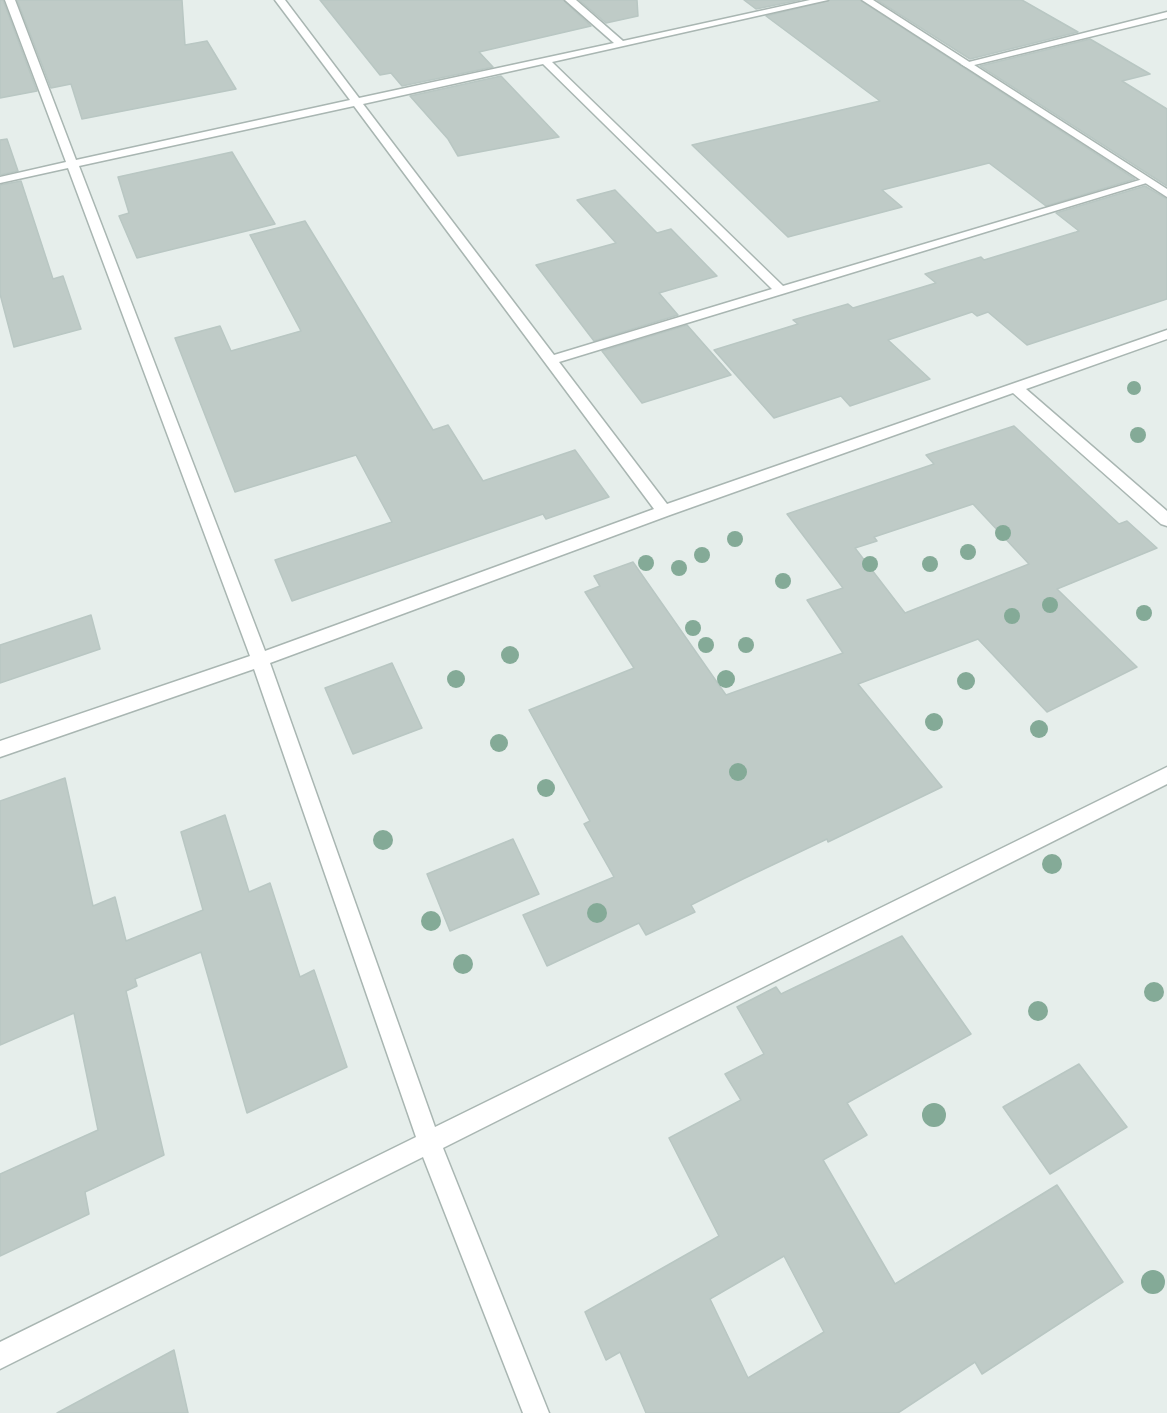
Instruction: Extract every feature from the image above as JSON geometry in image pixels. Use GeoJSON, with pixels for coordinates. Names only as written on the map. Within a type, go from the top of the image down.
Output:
{"type":"FeatureCollection","features":[{"type":"Feature","properties":{"kind":"street"},"geometry":{"type":"LineString","coordinates":[[10,0],[260,660],[429,1142],[536,1413]]}},
{"type":"Feature","properties":{"kind":"street"},"geometry":{"type":"LineString","coordinates":[[280,0],[664,511]]}},
{"type":"Feature","properties":{"kind":"street"},"geometry":{"type":"LineString","coordinates":[[570,0],[621,44]]}},
{"type":"Feature","properties":{"kind":"street"},"geometry":{"type":"LineString","coordinates":[[0,180],[823,0]]}},
{"type":"Feature","properties":{"kind":"street"},"geometry":{"type":"LineString","coordinates":[[867,0],[1167,194]]}},
{"type":"Feature","properties":{"kind":"street"},"geometry":{"type":"LineString","coordinates":[[966,64],[1167,15]]}},
{"type":"Feature","properties":{"kind":"street"},"geometry":{"type":"LineString","coordinates":[[545,61],[781,291]]}},
{"type":"Feature","properties":{"kind":"street"},"geometry":{"type":"LineString","coordinates":[[551,360],[1147,181]]}},
{"type":"Feature","properties":{"kind":"street"},"geometry":{"type":"LineString","coordinates":[[0,748],[260,660],[664,511],[1167,334]]}},
{"type":"Feature","properties":{"kind":"street"},"geometry":{"type":"LineString","coordinates":[[1015,387],[1167,520]]}},
{"type":"Feature","properties":{"kind":"street"},"geometry":{"type":"LineString","coordinates":[[0,1356],[1167,775]]}},
{"type":"Feature","properties":{"kind":"building"},"geometry":{"type":"Polygon","coordinates":[[[0,0],[3,0],[37,91],[0,98],[0,0]]]}},
{"type":"Feature","properties":{"kind":"building"},"geometry":{"type":"Polygon","coordinates":[[[17,0],[182,0],[185,45],[207,41],[236,89],[82,119],[71,84],[51,88],[17,0]]]}},
{"type":"Feature","properties":{"kind":"building"},"geometry":{"type":"Polygon","coordinates":[[[320,0],[563,0],[591,26],[479,52],[493,67],[402,86],[391,73],[380,75],[320,0]]]}},
{"type":"Feature","properties":{"kind":"building"},"geometry":{"type":"Polygon","coordinates":[[[579,0],[637,0],[638,16],[606,23],[579,0]]]}},
{"type":"Feature","properties":{"kind":"building"},"geometry":{"type":"Polygon","coordinates":[[[744,0],[800,0],[756,9],[744,0]]]}},
{"type":"Feature","properties":{"kind":"building"},"geometry":{"type":"Polygon","coordinates":[[[830,0],[860,0],[1135,179],[1046,206],[989,163],[882,190],[902,207],[788,237],[692,145],[880,101],[766,16],[830,0]]]}},
{"type":"Feature","properties":{"kind":"building"},"geometry":{"type":"Polygon","coordinates":[[[877,0],[1022,0],[1078,32],[970,59],[877,0]]]}},
{"type":"Feature","properties":{"kind":"building"},"geometry":{"type":"Polygon","coordinates":[[[1090,39],[1150,74],[1122,81],[1167,109],[1167,186],[980,66],[1090,39]]]}},
{"type":"Feature","properties":{"kind":"building"},"geometry":{"type":"Polygon","coordinates":[[[501,76],[559,137],[458,156],[448,139],[410,96],[501,76]]]}},
{"type":"Feature","properties":{"kind":"building"},"geometry":{"type":"Polygon","coordinates":[[[7,139],[18,171],[0,175],[0,140],[7,139]]]}},
{"type":"Feature","properties":{"kind":"building"},"geometry":{"type":"Polygon","coordinates":[[[232,152],[275,224],[137,258],[119,216],[129,213],[118,177],[232,152]]]}},
{"type":"Feature","properties":{"kind":"building"},"geometry":{"type":"Polygon","coordinates":[[[21,181],[53,279],[63,276],[81,329],[14,347],[0,294],[0,185],[21,181]]]}},
{"type":"Feature","properties":{"kind":"building"},"geometry":{"type":"Polygon","coordinates":[[[1145,186],[1167,199],[1167,299],[1027,345],[988,312],[977,316],[972,312],[888,340],[930,379],[850,406],[841,396],[774,418],[714,350],[798,324],[793,320],[848,304],[853,308],[936,283],[925,274],[981,257],[984,260],[1079,231],[1056,213],[1145,186]]]}},
{"type":"Feature","properties":{"kind":"building"},"geometry":{"type":"Polygon","coordinates":[[[615,190],[657,233],[671,229],[717,276],[659,293],[678,315],[594,341],[536,265],[616,243],[577,200],[615,190]]]}},
{"type":"Feature","properties":{"kind":"building"},"geometry":{"type":"Polygon","coordinates":[[[305,221],[433,430],[448,425],[483,481],[575,450],[609,497],[546,519],[543,514],[292,601],[275,560],[392,522],[356,455],[235,492],[175,338],[220,326],[231,351],[301,331],[250,235],[305,221]]]}},
{"type":"Feature","properties":{"kind":"building"},"geometry":{"type":"Polygon","coordinates":[[[687,325],[731,375],[642,403],[602,351],[687,325]]]}},
{"type":"Feature","properties":{"kind":"building"},"geometry":{"type":"Polygon","coordinates":[[[1014,426],[1119,524],[1127,521],[1157,548],[1057,589],[1137,667],[1047,712],[978,639],[858,684],[942,787],[828,842],[827,839],[691,905],[695,912],[646,935],[639,923],[547,966],[523,915],[614,877],[584,824],[590,821],[529,710],[634,668],[585,592],[600,586],[594,576],[633,562],[726,695],[843,653],[807,600],[843,588],[787,514],[934,464],[926,455],[1014,426]],[[973,504],[874,537],[877,541],[855,548],[905,613],[1029,564],[973,504]]]}},
{"type":"Feature","properties":{"kind":"building"},"geometry":{"type":"Polygon","coordinates":[[[91,615],[100,649],[0,683],[0,645],[91,615]]]}},
{"type":"Feature","properties":{"kind":"building"},"geometry":{"type":"Polygon","coordinates":[[[392,663],[422,728],[353,754],[325,688],[392,663]]]}},
{"type":"Feature","properties":{"kind":"building"},"geometry":{"type":"Polygon","coordinates":[[[65,778],[93,906],[115,897],[126,941],[203,910],[181,832],[225,815],[249,892],[270,883],[300,977],[314,970],[347,1067],[247,1113],[201,952],[135,979],[137,986],[126,991],[164,1155],[85,1192],[89,1214],[0,1256],[0,1174],[98,1130],[74,1013],[0,1045],[0,801],[65,778]]]}},
{"type":"Feature","properties":{"kind":"building"},"geometry":{"type":"Polygon","coordinates":[[[513,839],[539,894],[450,931],[427,874],[513,839]]]}},
{"type":"Feature","properties":{"kind":"building"},"geometry":{"type":"Polygon","coordinates":[[[902,936],[971,1034],[847,1103],[867,1135],[823,1160],[895,1284],[1057,1185],[1123,1282],[982,1374],[975,1362],[898,1413],[646,1413],[620,1352],[606,1360],[585,1312],[719,1236],[669,1138],[741,1100],[725,1074],[764,1054],[737,1007],[776,987],[781,994],[902,936]],[[784,1256],[710,1299],[748,1378],[824,1332],[784,1256]]]}},
{"type":"Feature","properties":{"kind":"building"},"geometry":{"type":"Polygon","coordinates":[[[1079,1064],[1127,1127],[1050,1174],[1003,1107],[1079,1064]]]}},
{"type":"Feature","properties":{"kind":"building"},"geometry":{"type":"Polygon","coordinates":[[[174,1350],[188,1413],[57,1413],[174,1350]]]}}]}
